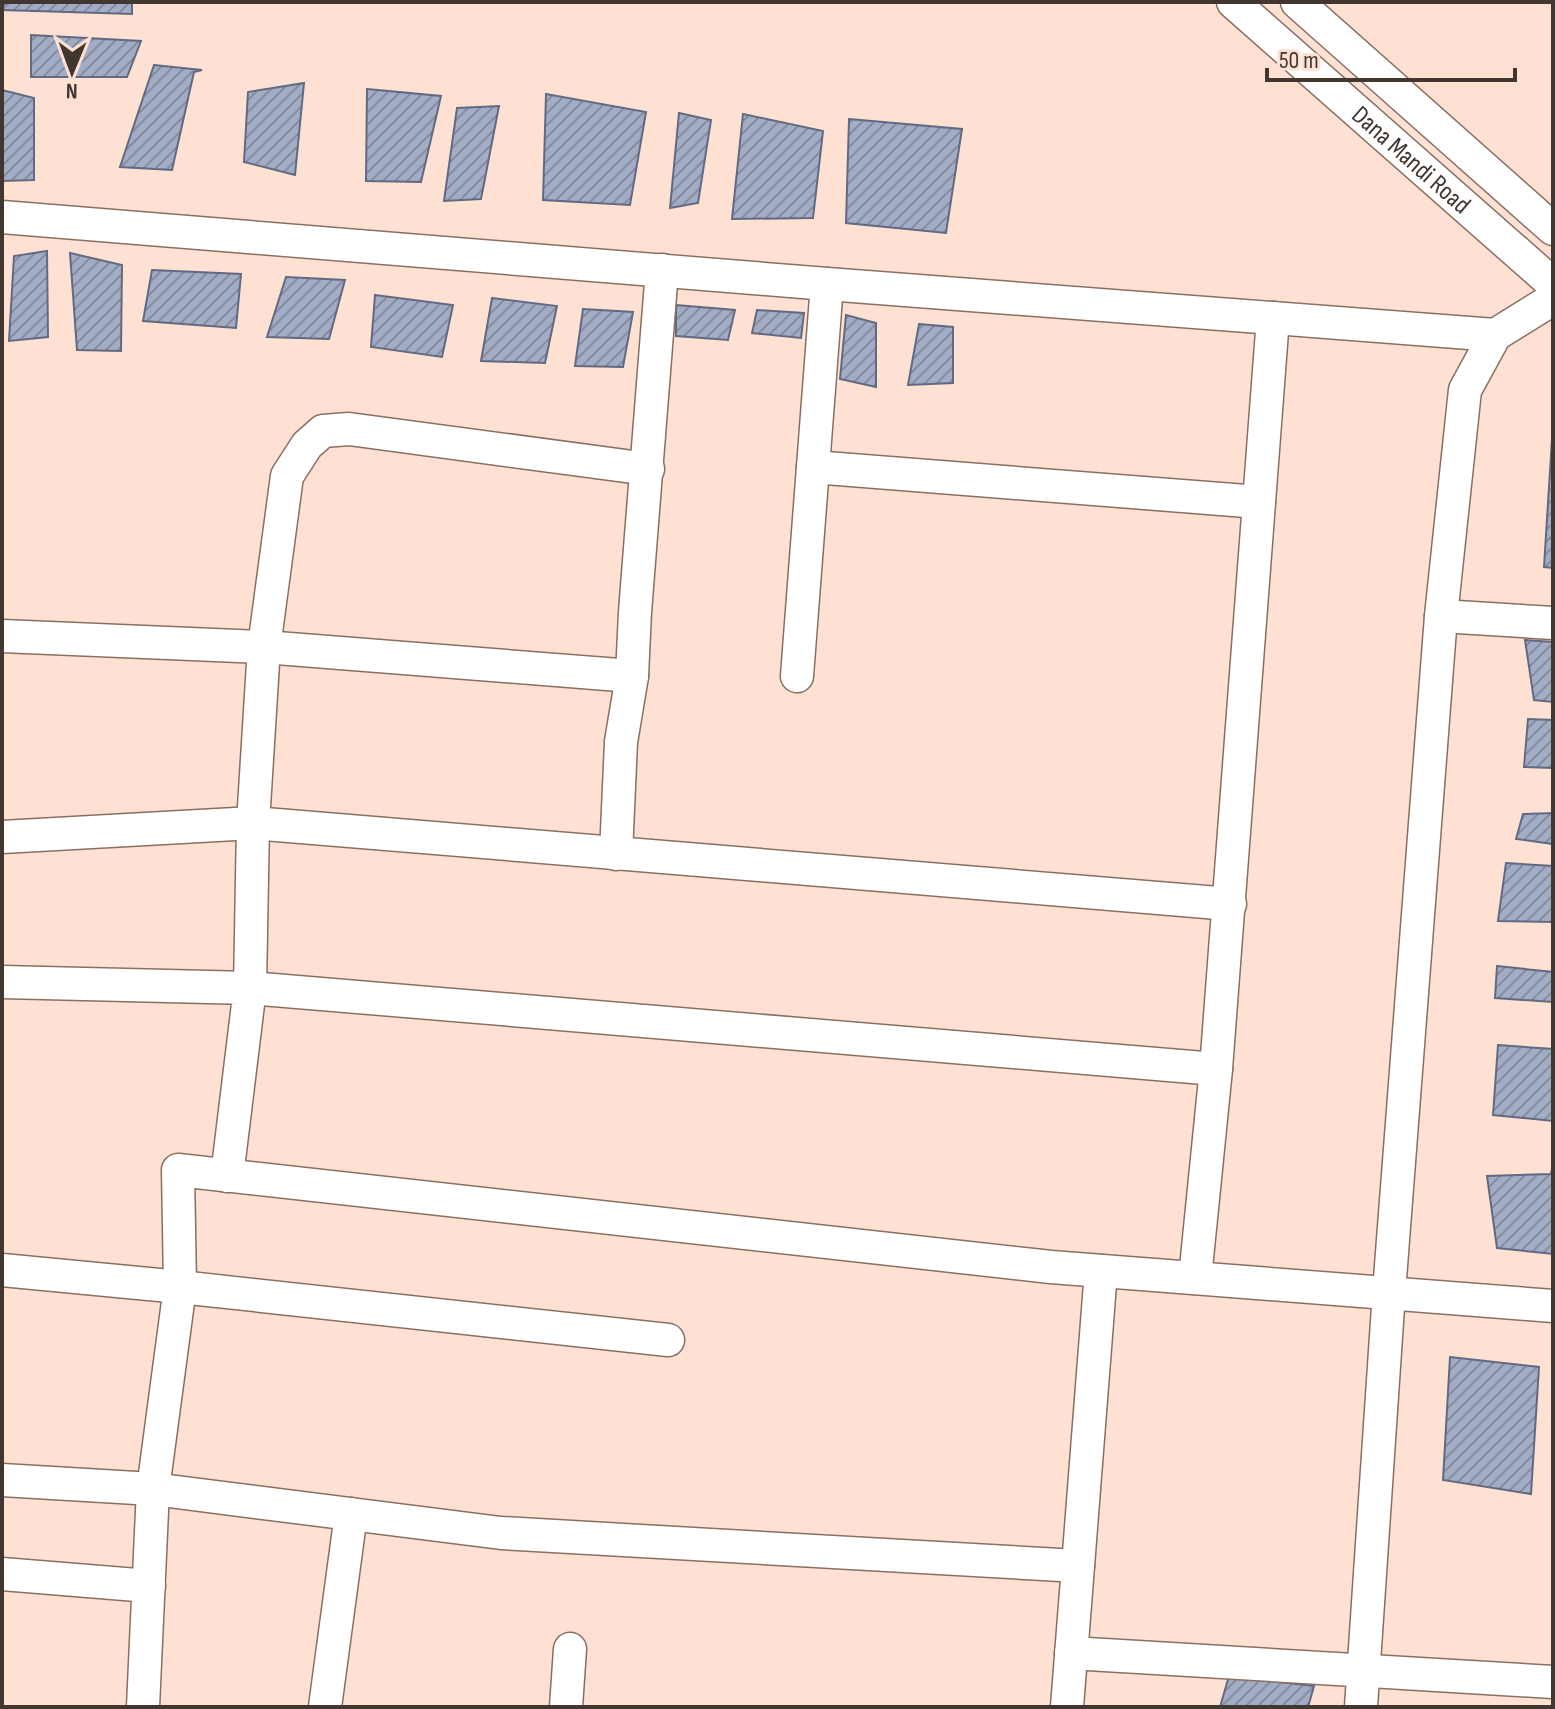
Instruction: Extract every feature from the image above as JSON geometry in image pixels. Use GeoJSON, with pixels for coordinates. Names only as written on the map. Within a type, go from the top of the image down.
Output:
{"type":"FeatureCollection","features":[{"type":"Feature","properties":{"kind":"street","name":"Dana Mandi Road"},"geometry":{"type":"LineString","coordinates":[[1233,2],[1553,284]]}},
{"type":"Feature","properties":{"kind":"street"},"geometry":{"type":"LineString","coordinates":[[1297,2],[1553,229]]}},
{"type":"Feature","properties":{"kind":"street"},"geometry":{"type":"LineString","coordinates":[[2,217],[1495,335]]}},
{"type":"Feature","properties":{"kind":"street"},"geometry":{"type":"LineString","coordinates":[[616,854],[621,742],[632,676],[662,270]]}},
{"type":"Feature","properties":{"kind":"street"},"geometry":{"type":"LineString","coordinates":[[797,676],[827,284]]}},
{"type":"Feature","properties":{"kind":"street"},"geometry":{"type":"LineString","coordinates":[[1361,1707],[1389,1292],[1441,616],[1465,390],[1495,335],[1553,299]]}},
{"type":"Feature","properties":{"kind":"street"},"geometry":{"type":"LineString","coordinates":[[1195,1278],[1230,904],[1273,318]]}},
{"type":"Feature","properties":{"kind":"street"},"geometry":{"type":"LineString","coordinates":[[227,1176],[250,988],[253,823],[264,647],[287,476],[307,445],[323,431],[349,429],[648,469]]}},
{"type":"Feature","properties":{"kind":"street"},"geometry":{"type":"LineString","coordinates":[[813,467],[1259,502]]}},
{"type":"Feature","properties":{"kind":"street"},"geometry":{"type":"LineString","coordinates":[[1441,616],[1553,623]]}},
{"type":"Feature","properties":{"kind":"street"},"geometry":{"type":"LineString","coordinates":[[2,636],[264,647],[632,676]]}},
{"type":"Feature","properties":{"kind":"street"},"geometry":{"type":"LineString","coordinates":[[2,837],[253,823],[1230,904]]}},
{"type":"Feature","properties":{"kind":"street"},"geometry":{"type":"LineString","coordinates":[[2,982],[250,988],[1216,1069]]}},
{"type":"Feature","properties":{"kind":"street"},"geometry":{"type":"LineString","coordinates":[[143,1707],[153,1489],[180,1287],[178,1170],[1035,1266],[1553,1306]]}},
{"type":"Feature","properties":{"kind":"street"},"geometry":{"type":"LineString","coordinates":[[2,1270],[668,1340]]}},
{"type":"Feature","properties":{"kind":"street"},"geometry":{"type":"LineString","coordinates":[[1067,1707],[1101,1271]]}},
{"type":"Feature","properties":{"kind":"street"},"geometry":{"type":"LineString","coordinates":[[2,1480],[153,1489],[501,1533],[1078,1566]]}},
{"type":"Feature","properties":{"kind":"street"},"geometry":{"type":"LineString","coordinates":[[325,1707],[351,1514]]}},
{"type":"Feature","properties":{"kind":"street"},"geometry":{"type":"LineString","coordinates":[[2,1574],[149,1586]]}},
{"type":"Feature","properties":{"kind":"street"},"geometry":{"type":"LineString","coordinates":[[566,1707],[570,1649]]}},
{"type":"Feature","properties":{"kind":"street"},"geometry":{"type":"LineString","coordinates":[[1071,1653],[1553,1682]]}},
{"type":"Feature","properties":{"kind":"building"},"geometry":{"type":"Polygon","coordinates":[[[5,2],[132,2],[132,14],[2,10],[5,2]]]}},
{"type":"Feature","properties":{"kind":"building"},"geometry":{"type":"Polygon","coordinates":[[[31,35],[141,41],[127,77],[31,77],[31,35]]]}},
{"type":"Feature","properties":{"kind":"building"},"geometry":{"type":"Polygon","coordinates":[[[154,65],[202,70],[194,72],[172,170],[120,167],[154,65]]]}},
{"type":"Feature","properties":{"kind":"building"},"geometry":{"type":"Polygon","coordinates":[[[304,83],[295,175],[244,162],[248,92],[304,83]]]}},
{"type":"Feature","properties":{"kind":"building"},"geometry":{"type":"Polygon","coordinates":[[[367,89],[441,96],[421,182],[366,181],[367,89]]]}},
{"type":"Feature","properties":{"kind":"building"},"geometry":{"type":"Polygon","coordinates":[[[2,90],[34,98],[34,180],[2,181],[2,90]]]}},
{"type":"Feature","properties":{"kind":"building"},"geometry":{"type":"Polygon","coordinates":[[[546,94],[646,112],[630,205],[543,200],[546,94]]]}},
{"type":"Feature","properties":{"kind":"building"},"geometry":{"type":"Polygon","coordinates":[[[499,106],[481,199],[444,201],[457,108],[499,106]]]}},
{"type":"Feature","properties":{"kind":"building"},"geometry":{"type":"Polygon","coordinates":[[[679,113],[711,120],[698,203],[670,208],[679,113]]]}},
{"type":"Feature","properties":{"kind":"building"},"geometry":{"type":"Polygon","coordinates":[[[743,114],[823,131],[813,218],[732,219],[743,114]]]}},
{"type":"Feature","properties":{"kind":"building"},"geometry":{"type":"Polygon","coordinates":[[[849,119],[962,129],[946,233],[846,223],[849,119]]]}},
{"type":"Feature","properties":{"kind":"building"},"geometry":{"type":"Polygon","coordinates":[[[47,251],[48,337],[9,341],[14,256],[47,251]]]}},
{"type":"Feature","properties":{"kind":"building"},"geometry":{"type":"Polygon","coordinates":[[[70,253],[122,265],[121,351],[77,350],[70,253]]]}},
{"type":"Feature","properties":{"kind":"building"},"geometry":{"type":"Polygon","coordinates":[[[152,270],[241,274],[236,328],[143,321],[152,270]]]}},
{"type":"Feature","properties":{"kind":"building"},"geometry":{"type":"Polygon","coordinates":[[[286,277],[345,280],[329,339],[267,337],[286,277]]]}},
{"type":"Feature","properties":{"kind":"building"},"geometry":{"type":"Polygon","coordinates":[[[375,295],[453,305],[442,357],[371,347],[375,295]]]}},
{"type":"Feature","properties":{"kind":"building"},"geometry":{"type":"Polygon","coordinates":[[[492,298],[557,306],[545,363],[481,361],[492,298]]]}},
{"type":"Feature","properties":{"kind":"building"},"geometry":{"type":"Polygon","coordinates":[[[676,305],[735,310],[728,340],[676,336],[676,305]]]}},
{"type":"Feature","properties":{"kind":"building"},"geometry":{"type":"Polygon","coordinates":[[[583,309],[633,312],[623,367],[575,366],[583,309]]]}},
{"type":"Feature","properties":{"kind":"building"},"geometry":{"type":"Polygon","coordinates":[[[757,310],[804,313],[801,338],[752,333],[757,310]]]}},
{"type":"Feature","properties":{"kind":"building"},"geometry":{"type":"Polygon","coordinates":[[[846,315],[876,323],[876,387],[840,379],[846,315]]]}},
{"type":"Feature","properties":{"kind":"building"},"geometry":{"type":"Polygon","coordinates":[[[919,324],[953,327],[953,383],[908,385],[919,324]]]}},
{"type":"Feature","properties":{"kind":"building"},"geometry":{"type":"Polygon","coordinates":[[[1553,423],[1553,568],[1544,567],[1553,423]]]}},
{"type":"Feature","properties":{"kind":"building"},"geometry":{"type":"Polygon","coordinates":[[[1525,640],[1553,642],[1553,702],[1534,700],[1525,640]]]}},
{"type":"Feature","properties":{"kind":"building"},"geometry":{"type":"Polygon","coordinates":[[[1528,719],[1553,720],[1553,768],[1524,767],[1528,719]]]}},
{"type":"Feature","properties":{"kind":"building"},"geometry":{"type":"Polygon","coordinates":[[[1553,813],[1553,844],[1516,839],[1523,814],[1553,813]]]}},
{"type":"Feature","properties":{"kind":"building"},"geometry":{"type":"Polygon","coordinates":[[[1506,863],[1553,866],[1553,922],[1498,921],[1506,863]]]}},
{"type":"Feature","properties":{"kind":"building"},"geometry":{"type":"Polygon","coordinates":[[[1497,966],[1553,972],[1553,1002],[1495,998],[1497,966]]]}},
{"type":"Feature","properties":{"kind":"building"},"geometry":{"type":"Polygon","coordinates":[[[1498,1045],[1553,1049],[1553,1121],[1493,1115],[1498,1045]]]}},
{"type":"Feature","properties":{"kind":"building"},"geometry":{"type":"Polygon","coordinates":[[[1553,1164],[1553,1254],[1497,1248],[1487,1176],[1551,1174],[1553,1164]]]}},
{"type":"Feature","properties":{"kind":"building"},"geometry":{"type":"Polygon","coordinates":[[[1450,1357],[1539,1367],[1531,1494],[1443,1480],[1450,1357]]]}},
{"type":"Feature","properties":{"kind":"building"},"geometry":{"type":"Polygon","coordinates":[[[1229,1676],[1314,1686],[1308,1707],[1220,1707],[1229,1676]]]}}]}
